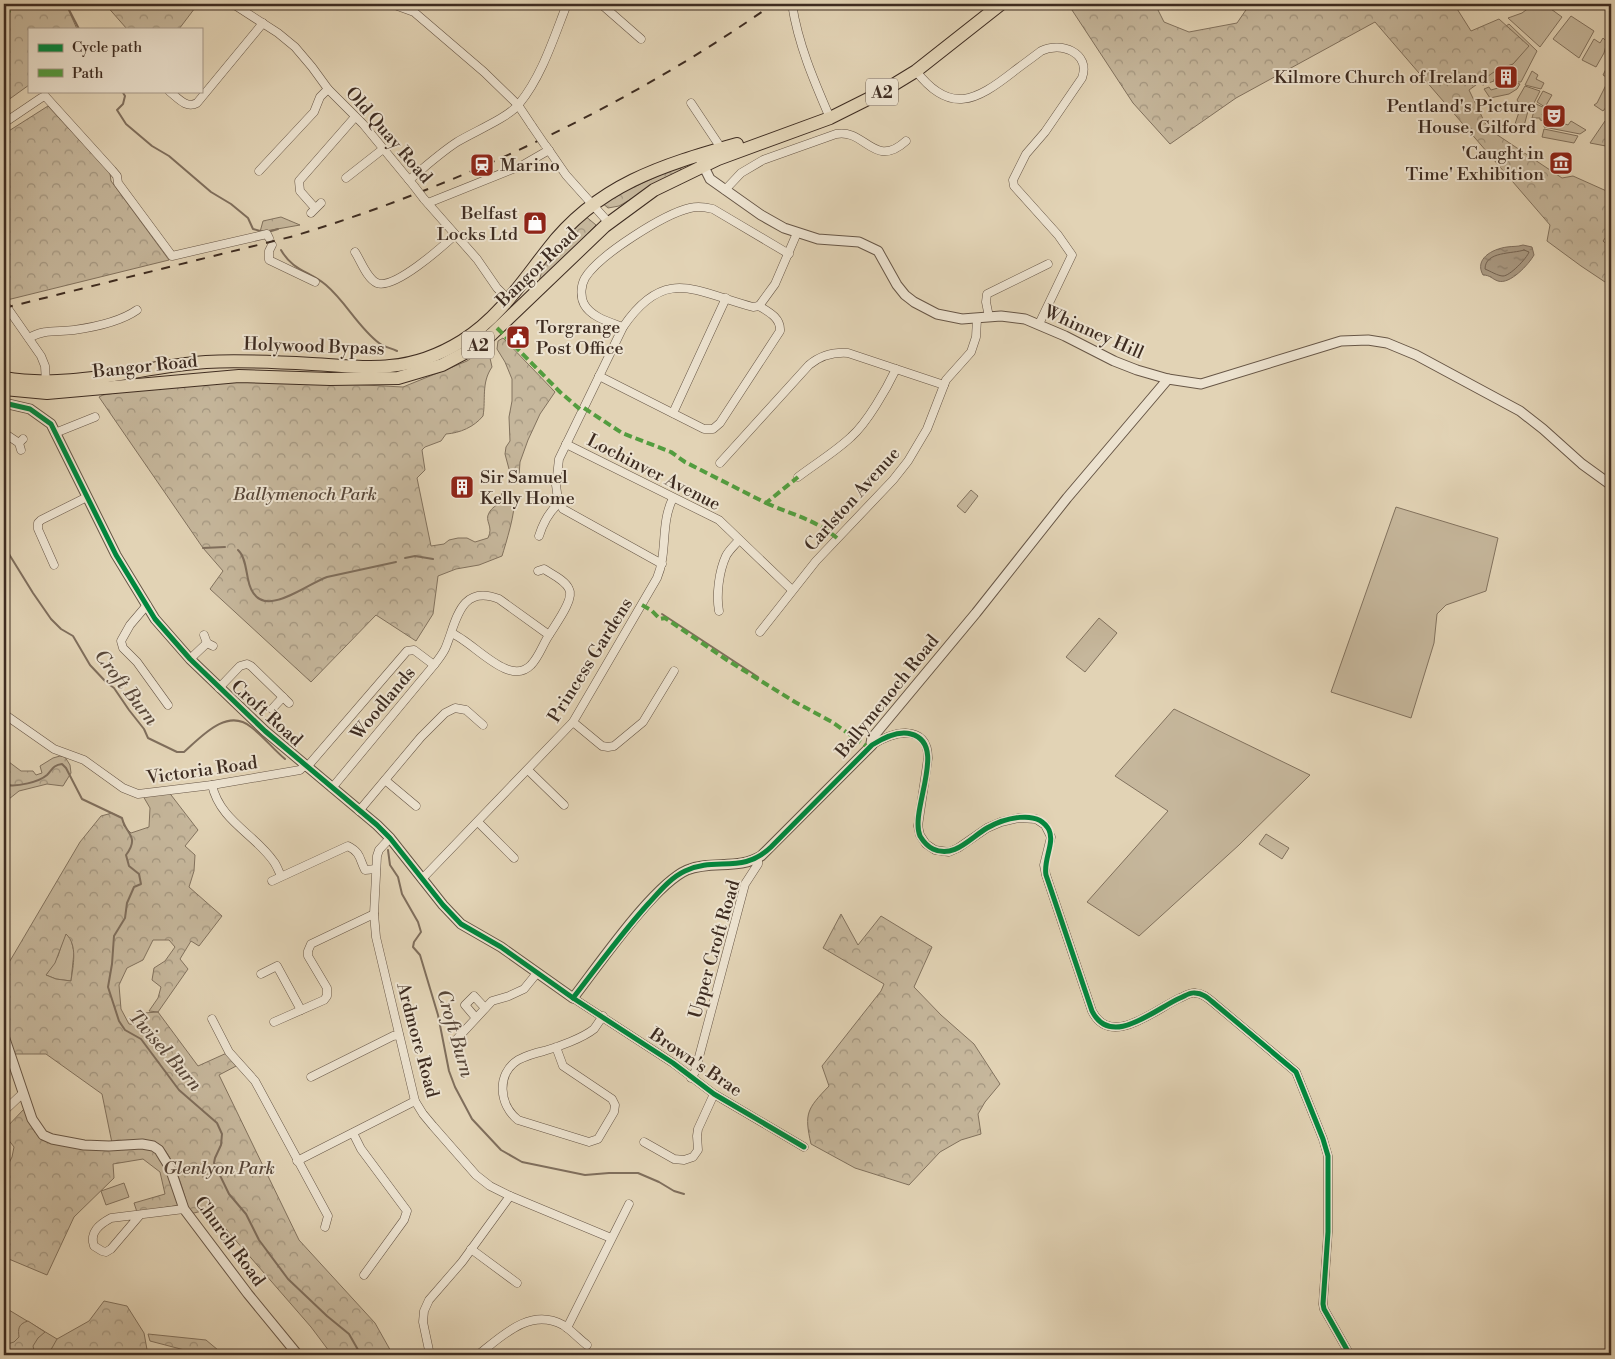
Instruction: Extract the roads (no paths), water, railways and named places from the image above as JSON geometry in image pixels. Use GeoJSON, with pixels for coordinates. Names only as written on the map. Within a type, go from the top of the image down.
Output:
{"type":"FeatureCollection","features":[{"type":"Feature","properties":{"kind":"highway","name":"Bangor Road"},"geometry":{"type":"LineString","coordinates":[[46,387],[239,376],[398,378],[414,368],[442,365],[476,347],[492,334],[607,225],[660,187],[702,160],[830,118],[880,94],[916,71],[1001,4]]}},
{"type":"Feature","properties":{"kind":"highway","name":"A2"},"geometry":{"type":"LineString","coordinates":[[414,368],[464,340],[490,319],[509,300],[549,248],[589,208],[607,193],[630,180],[682,160],[702,160],[721,148],[785,133]]}},
{"type":"Feature","properties":{"kind":"highway"},"geometry":{"type":"LineString","coordinates":[[589,208],[591,212],[607,225]]}},
{"type":"Feature","properties":{"kind":"highway","name":"A2"},"geometry":{"type":"LineString","coordinates":[[4,378],[46,387]]}},
{"type":"Feature","properties":{"kind":"highway","name":"A2"},"geometry":{"type":"LineString","coordinates":[[4,389],[46,387]]}},
{"type":"Feature","properties":{"kind":"street","name":"Old Quay Road"},"geometry":{"type":"LineString","coordinates":[[234,4],[278,33],[295,47],[312,66],[328,89],[383,148],[476,259],[497,288],[509,300]]}},
{"type":"Feature","properties":{"kind":"street"},"geometry":{"type":"LineString","coordinates":[[392,4],[414,12],[484,72],[518,105],[589,208]]}},
{"type":"Feature","properties":{"kind":"street"},"geometry":{"type":"LineString","coordinates":[[414,12],[419,4]]}},
{"type":"Feature","properties":{"kind":"street"},"geometry":{"type":"LineString","coordinates":[[412,183],[426,165],[459,141],[469,137],[518,105],[542,65],[567,4]]}},
{"type":"Feature","properties":{"kind":"street"},"geometry":{"type":"LineString","coordinates":[[601,4],[641,39]]}},
{"type":"Feature","properties":{"kind":"street"},"geometry":{"type":"LineString","coordinates":[[792,4],[797,31],[811,75],[830,118]]}},
{"type":"Feature","properties":{"kind":"street"},"geometry":{"type":"LineString","coordinates":[[170,92],[186,104],[193,105],[197,103],[263,23]]}},
{"type":"Feature","properties":{"kind":"street"},"geometry":{"type":"LineString","coordinates":[[916,71],[925,83],[937,92],[957,98],[971,98],[990,90],[1045,49],[1060,47],[1069,50],[1076,55],[1083,66],[1082,78],[1045,132],[1026,154],[1013,180],[1014,186],[1058,235],[1072,255],[1038,324]]}},
{"type":"Feature","properties":{"kind":"street"},"geometry":{"type":"LineString","coordinates":[[259,171],[314,112],[320,97],[328,89]]}},
{"type":"Feature","properties":{"kind":"street"},"geometry":{"type":"LineString","coordinates":[[4,123],[45,96],[117,176],[118,182],[172,256],[267,234],[270,242],[269,260],[315,282]]}},
{"type":"Feature","properties":{"kind":"street"},"geometry":{"type":"LineString","coordinates":[[691,103],[721,148]]}},
{"type":"Feature","properties":{"kind":"street"},"geometry":{"type":"LineString","coordinates":[[316,208],[300,190],[299,182],[355,117]]}},
{"type":"Feature","properties":{"kind":"street"},"geometry":{"type":"LineString","coordinates":[[725,190],[741,173],[763,160],[836,134],[853,135],[869,147],[880,150],[894,149],[906,141]]}},
{"type":"Feature","properties":{"kind":"street"},"geometry":{"type":"LineString","coordinates":[[426,201],[523,165],[547,147]]}},
{"type":"Feature","properties":{"kind":"street"},"geometry":{"type":"LineString","coordinates":[[346,178],[383,148]]}},
{"type":"Feature","properties":{"kind":"street","name":"Whinney Hill"},"geometry":{"type":"LineString","coordinates":[[702,160],[710,179],[761,215],[797,233],[818,239],[859,242],[878,251],[900,290],[914,302],[945,317],[962,319],[1010,317],[1025,320],[1038,324],[1114,361],[1168,379],[1201,384],[1341,341],[1359,340],[1387,343],[1416,355],[1520,411],[1543,428],[1577,460],[1611,485]]}},
{"type":"Feature","properties":{"kind":"street"},"geometry":{"type":"LineString","coordinates":[[623,327],[596,316],[586,307],[581,295],[583,282],[592,270],[613,252],[674,213],[698,206],[713,209],[789,254]]}},
{"type":"Feature","properties":{"kind":"street"},"geometry":{"type":"LineString","coordinates":[[662,564],[563,509],[559,503],[556,485],[557,469],[566,444],[623,327],[634,312],[645,302],[664,291],[678,288],[694,288],[753,307],[759,306],[775,284],[797,233]]}},
{"type":"Feature","properties":{"kind":"street"},"geometry":{"type":"LineString","coordinates":[[355,252],[371,278],[378,283],[387,284],[441,248],[455,235]]}},
{"type":"Feature","properties":{"kind":"street"},"geometry":{"type":"LineString","coordinates":[[989,317],[986,302],[988,294],[1048,264]]}},
{"type":"Feature","properties":{"kind":"street"},"geometry":{"type":"LineString","coordinates":[[673,413],[726,298]]}},
{"type":"Feature","properties":{"kind":"street"},"geometry":{"type":"LineString","coordinates":[[4,303],[43,361],[46,387]]}},
{"type":"Feature","properties":{"kind":"street"},"geometry":{"type":"LineString","coordinates":[[599,376],[707,430],[713,430],[719,426],[780,331],[778,320],[759,306]]}},
{"type":"Feature","properties":{"kind":"street"},"geometry":{"type":"LineString","coordinates":[[29,338],[37,333],[74,330],[135,314]]}},
{"type":"Feature","properties":{"kind":"street","name":"Carlston Avenue"},"geometry":{"type":"LineString","coordinates":[[760,632],[816,561],[893,480],[908,461],[927,429],[944,385],[950,375],[971,352],[976,337],[978,319]]}},
{"type":"Feature","properties":{"kind":"street"},"geometry":{"type":"LineString","coordinates":[[720,463],[809,365],[821,357],[836,353],[848,353],[944,385]]}},
{"type":"Feature","properties":{"kind":"street"},"geometry":{"type":"LineString","coordinates":[[798,477],[853,436],[864,422],[896,369]]}},
{"type":"Feature","properties":{"kind":"street","name":"Ballymenoch Road"},"geometry":{"type":"LineString","coordinates":[[574,998],[640,912],[677,876],[697,866],[743,863],[758,858],[772,847],[872,745],[872,738],[976,614],[1050,519],[1168,379]]}},
{"type":"Feature","properties":{"kind":"street","name":"Croft Road"},"geometry":{"type":"LineString","coordinates":[[4,402],[37,412],[51,424],[116,555],[156,619],[190,659],[219,688],[306,766],[390,838],[443,905],[461,924],[501,947],[574,998]]}},
{"type":"Feature","properties":{"kind":"street"},"geometry":{"type":"LineString","coordinates":[[55,432],[95,417]]}},
{"type":"Feature","properties":{"kind":"street"},"geometry":{"type":"LineString","coordinates":[[4,433],[21,444]]}},
{"type":"Feature","properties":{"kind":"street","name":"Lochinver Avenue"},"geometry":{"type":"LineString","coordinates":[[566,444],[719,520],[792,590]]}},
{"type":"Feature","properties":{"kind":"street"},"geometry":{"type":"LineString","coordinates":[[54,565],[38,529],[38,523],[87,497]]}},
{"type":"Feature","properties":{"kind":"street","name":"Princess Gardens"},"geometry":{"type":"LineString","coordinates":[[422,879],[573,722],[649,594],[662,564],[666,514],[673,498]]}},
{"type":"Feature","properties":{"kind":"street"},"geometry":{"type":"LineString","coordinates":[[539,536],[550,513],[559,503]]}},
{"type":"Feature","properties":{"kind":"street"},"geometry":{"type":"LineString","coordinates":[[719,611],[716,598],[725,559],[739,540]]}},
{"type":"Feature","properties":{"kind":"street"},"geometry":{"type":"LineString","coordinates":[[451,633],[502,668],[515,672],[523,671],[531,666],[570,599],[570,592],[567,586],[544,569],[538,571]]}},
{"type":"Feature","properties":{"kind":"street"},"geometry":{"type":"LineString","coordinates":[[434,665],[444,652],[461,608],[470,599],[484,595],[504,602],[549,635]]}},
{"type":"Feature","properties":{"kind":"street"},"geometry":{"type":"LineString","coordinates":[[147,605],[130,625],[121,641],[123,648],[137,662],[168,705]]}},
{"type":"Feature","properties":{"kind":"street"},"geometry":{"type":"LineString","coordinates":[[190,659],[208,641]]}},
{"type":"Feature","properties":{"kind":"street","name":"Woodlands"},"geometry":{"type":"LineString","coordinates":[[306,766],[407,650],[414,650],[434,665],[332,788]]}},
{"type":"Feature","properties":{"kind":"street"},"geometry":{"type":"LineString","coordinates":[[219,688],[240,666],[247,664],[286,700],[272,709]]}},
{"type":"Feature","properties":{"kind":"street"},"geometry":{"type":"LineString","coordinates":[[573,722],[602,746],[608,748],[614,746],[643,722],[674,670]]}},
{"type":"Feature","properties":{"kind":"street"},"geometry":{"type":"LineString","coordinates":[[359,811],[425,733],[448,711],[459,708],[466,710],[483,725]]}},
{"type":"Feature","properties":{"kind":"street","name":"Victoria Road"},"geometry":{"type":"LineString","coordinates":[[4,714],[54,750],[84,760],[123,788],[138,794],[212,785],[300,770],[306,766]]}},
{"type":"Feature","properties":{"kind":"street"},"geometry":{"type":"LineString","coordinates":[[872,745],[892,735],[905,733],[915,735],[924,743],[928,750],[928,758],[918,829],[924,841],[935,850],[945,852],[954,850],[987,828],[1009,820],[1030,818],[1038,820],[1045,825],[1051,840],[1044,866],[1046,875],[1092,1010],[1100,1022],[1112,1027],[1126,1027],[1176,999],[1192,992],[1197,993],[1215,1004],[1296,1072],[1328,1156],[1328,1232],[1323,1304],[1350,1355]]}},
{"type":"Feature","properties":{"kind":"street"},"geometry":{"type":"LineString","coordinates":[[528,770],[564,805]]}},
{"type":"Feature","properties":{"kind":"street"},"geometry":{"type":"LineString","coordinates":[[385,780],[416,806]]}},
{"type":"Feature","properties":{"kind":"street"},"geometry":{"type":"LineString","coordinates":[[212,785],[216,799],[223,810],[274,862],[281,876]]}},
{"type":"Feature","properties":{"kind":"street"},"geometry":{"type":"LineString","coordinates":[[478,822],[514,858]]}},
{"type":"Feature","properties":{"kind":"street","name":"Ardmore Road"},"geometry":{"type":"LineString","coordinates":[[390,838],[379,850],[377,856],[374,914],[376,937],[415,1101],[423,1114],[476,1175],[490,1186],[611,1238]]}},
{"type":"Feature","properties":{"kind":"street"},"geometry":{"type":"LineString","coordinates":[[272,880],[348,846],[360,856],[365,870],[376,870]]}},
{"type":"Feature","properties":{"kind":"street","name":"Upper Croft Road"},"geometry":{"type":"LineString","coordinates":[[691,1078],[695,1072],[745,884],[758,864],[758,858]]}},
{"type":"Feature","properties":{"kind":"street"},"geometry":{"type":"LineString","coordinates":[[274,1022],[324,1000],[328,994],[327,988],[308,956],[311,944],[374,914]]}},
{"type":"Feature","properties":{"kind":"street"},"geometry":{"type":"LineString","coordinates":[[261,974],[277,966],[301,1010]]}},
{"type":"Feature","properties":{"kind":"street"},"geometry":{"type":"LineString","coordinates":[[454,1042],[492,1000],[509,996],[524,989],[537,973]]}},
{"type":"Feature","properties":{"kind":"street"},"geometry":{"type":"LineString","coordinates":[[476,1018],[465,1005],[474,996],[485,1008]]}},
{"type":"Feature","properties":{"kind":"street","name":"Brown's Brae"},"geometry":{"type":"LineString","coordinates":[[574,998],[673,1063],[714,1094],[804,1147]]}},
{"type":"Feature","properties":{"kind":"street"},"geometry":{"type":"LineString","coordinates":[[556,1047],[563,1066],[612,1099],[614,1103],[614,1112],[594,1142],[586,1142],[518,1120],[505,1103],[502,1087],[505,1076],[511,1066],[524,1057],[556,1047],[588,1032],[594,1028],[603,1016]]}},
{"type":"Feature","properties":{"kind":"street"},"geometry":{"type":"LineString","coordinates":[[212,1019],[230,1052],[255,1081],[267,1103],[328,1216],[325,1227]]}},
{"type":"Feature","properties":{"kind":"street"},"geometry":{"type":"LineString","coordinates":[[311,1078],[400,1034]]}},
{"type":"Feature","properties":{"kind":"street","name":"Church Road"},"geometry":{"type":"LineString","coordinates":[[4,1036],[22,1094],[32,1119],[43,1135],[52,1139],[84,1145],[142,1144],[153,1146],[159,1150],[170,1168],[184,1209],[294,1354]]}},
{"type":"Feature","properties":{"kind":"street"},"geometry":{"type":"LineString","coordinates":[[4,1111],[22,1094]]}},
{"type":"Feature","properties":{"kind":"street"},"geometry":{"type":"LineString","coordinates":[[644,1142],[674,1159],[681,1160],[693,1157],[698,1150],[698,1129],[714,1094]]}},
{"type":"Feature","properties":{"kind":"street"},"geometry":{"type":"LineString","coordinates":[[297,1161],[415,1101]]}},
{"type":"Feature","properties":{"kind":"street"},"geometry":{"type":"LineString","coordinates":[[353,1133],[361,1149],[407,1211],[406,1217],[364,1275]]}},
{"type":"Feature","properties":{"kind":"street"},"geometry":{"type":"LineString","coordinates":[[430,1355],[423,1322],[428,1300],[471,1249],[510,1196]]}},
{"type":"Feature","properties":{"kind":"street"},"geometry":{"type":"LineString","coordinates":[[567,1328],[629,1204]]}},
{"type":"Feature","properties":{"kind":"street"},"geometry":{"type":"LineString","coordinates":[[140,1216],[106,1252],[94,1246],[93,1235],[100,1224],[112,1218],[184,1209]]}},
{"type":"Feature","properties":{"kind":"street"},"geometry":{"type":"LineString","coordinates":[[471,1249],[517,1283]]}},
{"type":"Feature","properties":{"kind":"street"},"geometry":{"type":"LineString","coordinates":[[478,1355],[522,1322],[546,1320],[557,1323],[567,1328],[587,1345]]}},
{"type":"Feature","properties":{"kind":"water"},"geometry":{"type":"Polygon","coordinates":[[[1523,245],[1532,247],[1534,255],[1524,268],[1513,277],[1508,280],[1498,281],[1483,275],[1481,264],[1490,253],[1501,248],[1523,245]]]}},
{"type":"Feature","properties":{"kind":"waterway"},"geometry":{"type":"LineString","coordinates":[[66,4],[78,28]]}},
{"type":"Feature","properties":{"kind":"waterway"},"geometry":{"type":"LineString","coordinates":[[123,92],[125,96],[123,104],[117,110],[126,124],[152,146],[169,156],[211,192],[231,204],[248,218],[253,229],[264,232]]}},
{"type":"Feature","properties":{"kind":"waterway"},"geometry":{"type":"LineString","coordinates":[[268,232],[278,229]]}},
{"type":"Feature","properties":{"kind":"waterway"},"geometry":{"type":"LineString","coordinates":[[281,250],[296,267],[326,285],[372,337],[381,344],[397,351]]}},
{"type":"Feature","properties":{"kind":"waterway","name":"Croft Burn"},"geometry":{"type":"LineString","coordinates":[[4,546],[51,619],[61,629],[73,636],[90,665],[114,688],[144,729],[148,738],[177,752],[184,752],[215,726],[233,720],[251,727],[285,759]]}},
{"type":"Feature","properties":{"kind":"waterway"},"geometry":{"type":"LineString","coordinates":[[203,548],[225,547]]}},
{"type":"Feature","properties":{"kind":"waterway"},"geometry":{"type":"LineString","coordinates":[[238,550],[244,559],[253,593],[261,600],[271,601],[294,594],[327,577],[396,562]]}},
{"type":"Feature","properties":{"kind":"waterway"},"geometry":{"type":"LineString","coordinates":[[405,558],[415,556],[433,559]]}},
{"type":"Feature","properties":{"kind":"waterway"},"geometry":{"type":"LineString","coordinates":[[662,614],[758,677]]}},
{"type":"Feature","properties":{"kind":"waterway","name":"Twisel Burn"},"geometry":{"type":"LineString","coordinates":[[4,772],[7,785],[22,785],[43,778],[55,767],[62,764],[82,799],[122,818],[132,839],[132,844],[126,855],[129,866],[139,874],[141,884],[134,887],[127,903],[125,918],[114,936],[108,987],[119,1021],[125,1030],[141,1039],[179,1090],[217,1123],[222,1134],[221,1145],[214,1163],[229,1194],[246,1214],[259,1240],[288,1279],[349,1334],[361,1355]]}},
{"type":"Feature","properties":{"kind":"waterway","name":"Croft Burn"},"geometry":{"type":"LineString","coordinates":[[388,850],[390,865],[398,877],[402,894],[418,922],[421,932],[413,947],[420,955],[438,1015],[449,1071],[455,1087],[472,1119],[501,1150],[522,1162],[585,1175],[638,1173],[684,1194]]}},
{"type":"Feature","properties":{"kind":"railway"},"geometry":{"type":"LineString","coordinates":[[4,308],[294,236],[419,193],[543,139],[603,108],[719,41],[773,4]]}},
{"type":"Feature","properties":{"kind":"place","name":"Kilmore Church of Ireland"},"geometry":{"type":"Point","coordinates":[1506,77]}},
{"type":"Feature","properties":{"kind":"place","name":"Pentland's Picture House, Gilford"},"geometry":{"type":"Point","coordinates":[1554,116]}},
{"type":"Feature","properties":{"kind":"place","name":"'Caught in Time' Exhibition"},"geometry":{"type":"Point","coordinates":[1561,163]}},
{"type":"Feature","properties":{"kind":"place","name":"Marino"},"geometry":{"type":"Point","coordinates":[482,165]}},
{"type":"Feature","properties":{"kind":"place","name":"Belfast Locks Ltd"},"geometry":{"type":"Point","coordinates":[535,223]}},
{"type":"Feature","properties":{"kind":"place","name":"Torgrange Post Office"},"geometry":{"type":"Point","coordinates":[518,337]}},
{"type":"Feature","properties":{"kind":"place","name":"Sir Samuel Kelly Home"},"geometry":{"type":"Point","coordinates":[462,487]}},
{"type":"Feature","properties":{"kind":"park label","name":"Ballymenoch Park"},"geometry":{"type":"Point","coordinates":[305,494]}},
{"type":"Feature","properties":{"kind":"park label","name":"Glenlyon Park"},"geometry":{"type":"Point","coordinates":[219,1168]}}]}
